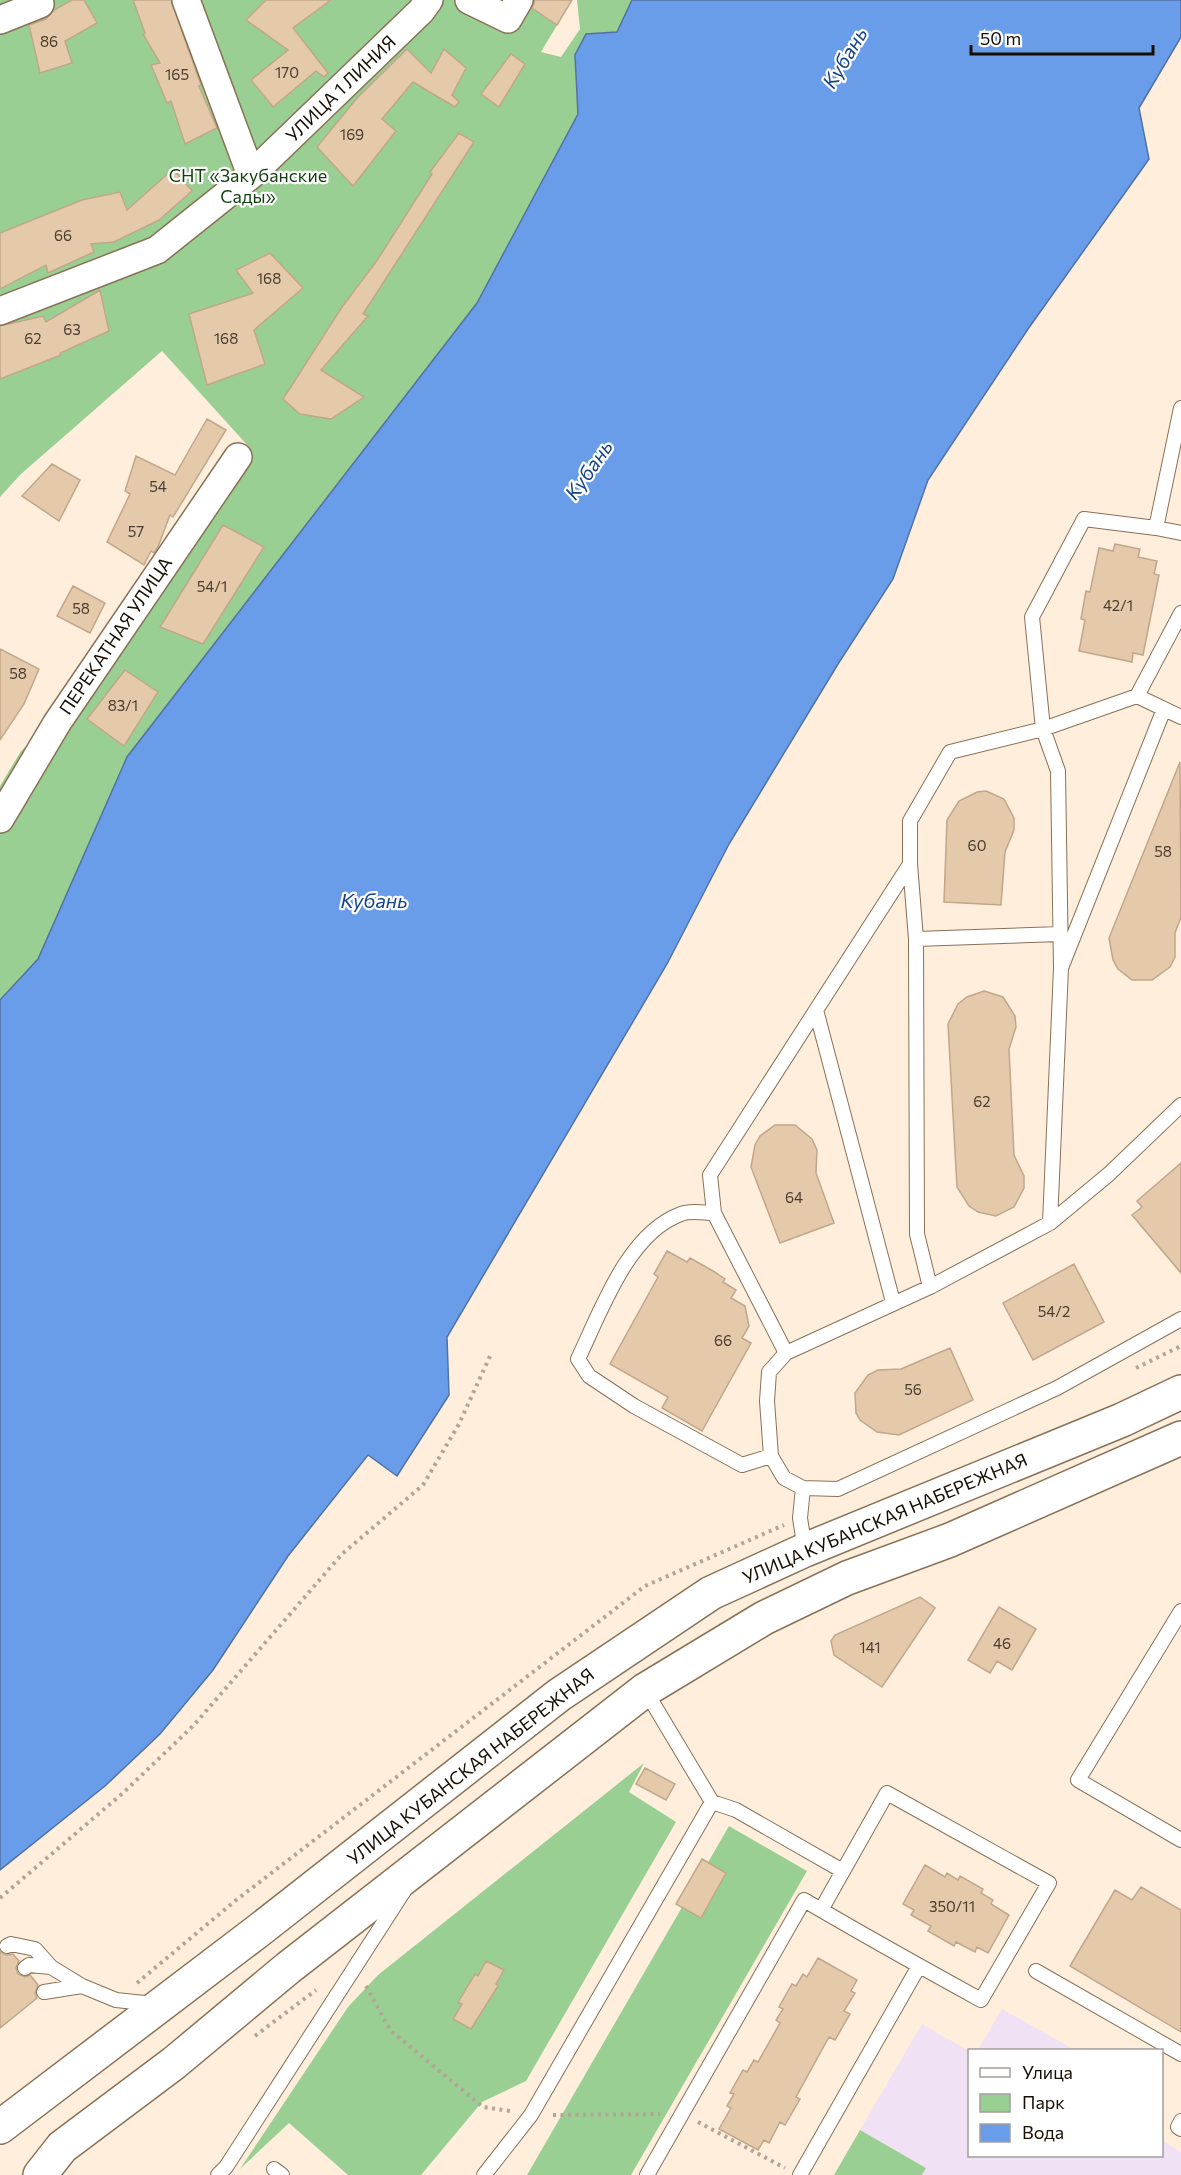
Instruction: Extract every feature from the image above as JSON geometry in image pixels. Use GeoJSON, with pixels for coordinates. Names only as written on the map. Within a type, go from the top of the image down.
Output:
{"type":"FeatureCollection","features":[{"type":"Feature","properties":{"kind":"main road","name":"УЛИЦА КУБАНСКАЯ НАБЕРЕЖНАЯ"},"geometry":{"type":"LineString","coordinates":[[0,2127],[357,1855],[559,1695],[711,1593],[805,1550],[1122,1420],[1181,1392]]}},
{"type":"Feature","properties":{"kind":"main road"},"geometry":{"type":"LineString","coordinates":[[40,2175],[62,2147],[174,2063],[288,1968],[645,1690],[764,1618],[847,1578],[950,1540],[1181,1438]]}},
{"type":"Feature","properties":{"kind":"street"},"geometry":{"type":"LineString","coordinates":[[186,0],[251,176]]}},
{"type":"Feature","properties":{"kind":"street","name":"УЛИЦА 1 ЛИНИЯ"},"geometry":{"type":"LineString","coordinates":[[0,311],[157,250],[251,176],[421,11],[429,0]]}},
{"type":"Feature","properties":{"kind":"street"},"geometry":{"type":"LineString","coordinates":[[469,0],[514,10]]}},
{"type":"Feature","properties":{"kind":"street"},"geometry":{"type":"LineString","coordinates":[[0,20],[40,4]]}},
{"type":"Feature","properties":{"kind":"street","name":"ПЕРЕКАТНАЯ УЛИЦА"},"geometry":{"type":"LineString","coordinates":[[0,819],[57,723],[238,458]]}},
{"type":"Feature","properties":{"kind":"lane"},"geometry":{"type":"LineString","coordinates":[[1156,528],[1181,408]]}},
{"type":"Feature","properties":{"kind":"lane"},"geometry":{"type":"LineString","coordinates":[[1050,1223],[1061,968],[1058,771],[1043,729],[1032,617],[1084,519],[1181,533]]}},
{"type":"Feature","properties":{"kind":"lane"},"geometry":{"type":"LineString","coordinates":[[930,1287],[917,1234],[916,939],[909,821],[950,752],[1043,729],[1137,696],[1181,613]]}},
{"type":"Feature","properties":{"kind":"lane"},"geometry":{"type":"LineString","coordinates":[[1137,696],[1181,717]]}},
{"type":"Feature","properties":{"kind":"lane"},"geometry":{"type":"LineString","coordinates":[[1061,968],[1164,709]]}},
{"type":"Feature","properties":{"kind":"lane"},"geometry":{"type":"LineString","coordinates":[[786,1353],[714,1213],[710,1175],[910,864]]}},
{"type":"Feature","properties":{"kind":"lane"},"geometry":{"type":"LineString","coordinates":[[916,939],[1060,934]]}},
{"type":"Feature","properties":{"kind":"lane"},"geometry":{"type":"LineString","coordinates":[[816,1010],[893,1302]]}},
{"type":"Feature","properties":{"kind":"lane"},"geometry":{"type":"LineString","coordinates":[[1181,1105],[1109,1174],[1050,1223],[930,1287],[786,1353],[770,1372],[767,1401],[771,1456],[784,1478],[803,1488],[838,1489],[1057,1388],[1181,1319]]}},
{"type":"Feature","properties":{"kind":"lane"},"geometry":{"type":"LineString","coordinates":[[714,1213],[683,1213],[650,1231],[612,1285],[578,1359],[589,1376],[634,1406],[721,1455],[742,1465],[771,1456]]}},
{"type":"Feature","properties":{"kind":"lane"},"geometry":{"type":"LineString","coordinates":[[803,1488],[800,1518],[805,1550]]}},
{"type":"Feature","properties":{"kind":"lane"},"geometry":{"type":"LineString","coordinates":[[1181,1611],[1078,1780],[1181,1840]]}},
{"type":"Feature","properties":{"kind":"lane"},"geometry":{"type":"LineString","coordinates":[[645,1690],[712,1802],[736,1810],[841,1870]]}},
{"type":"Feature","properties":{"kind":"lane"},"geometry":{"type":"LineString","coordinates":[[647,2175],[804,1900],[820,1910],[919,1966],[981,2000],[1049,1883],[887,1793],[820,1910]]}},
{"type":"Feature","properties":{"kind":"lane"},"geometry":{"type":"LineString","coordinates":[[484,2175],[531,2115],[712,1802]]}},
{"type":"Feature","properties":{"kind":"lane"},"geometry":{"type":"LineString","coordinates":[[218,2175],[226,2167],[424,1861]]}},
{"type":"Feature","properties":{"kind":"lane"},"geometry":{"type":"LineString","coordinates":[[7,1947],[11,1944],[35,1949],[51,1967],[82,1986],[116,2000],[159,2005]]}},
{"type":"Feature","properties":{"kind":"lane"},"geometry":{"type":"LineString","coordinates":[[25,1968],[29,1965],[51,1967]]}},
{"type":"Feature","properties":{"kind":"lane"},"geometry":{"type":"LineString","coordinates":[[794,2172],[919,1966]]}},
{"type":"Feature","properties":{"kind":"lane"},"geometry":{"type":"LineString","coordinates":[[1036,1971],[1181,2054]]}},
{"type":"Feature","properties":{"kind":"lane"},"geometry":{"type":"LineString","coordinates":[[44,1992],[82,1986]]}},
{"type":"Feature","properties":{"kind":"lane"},"geometry":{"type":"LineString","coordinates":[[1181,2121],[1178,2127],[1181,2129]]}},
{"type":"Feature","properties":{"kind":"path"},"geometry":{"type":"LineString","coordinates":[[0,1898],[139,1778],[194,1725],[342,1554],[423,1485],[459,1424],[491,1354]]}},
{"type":"Feature","properties":{"kind":"path"},"geometry":{"type":"LineString","coordinates":[[366,1986],[390,2030],[483,2107],[531,2115],[682,2114],[794,2172]]}},
{"type":"Feature","properties":{"kind":"shaded area"},"geometry":{"type":"Polygon","coordinates":[[[1002,2009],[1073,2049],[979,2049],[1002,2009]]]}},
{"type":"Feature","properties":{"kind":"shaded area"},"geometry":{"type":"Polygon","coordinates":[[[922,2024],[968,2050],[968,2157],[1163,2157],[1163,2141],[1181,2152],[1181,2175],[922,2175],[926,2168],[860,2130],[922,2024]]]}},
{"type":"Feature","properties":{"kind":"green space","name":"СНТ «Закубанские Сады»"},"geometry":{"type":"Polygon","coordinates":[[[0,0],[572,0],[541,52],[561,57],[580,29],[577,0],[632,0],[617,32],[587,34],[575,55],[578,114],[477,303],[127,757],[38,959],[0,1000],[0,786],[21,751],[71,703],[246,461],[249,447],[162,351],[21,474],[0,497],[0,0]]]}},
{"type":"Feature","properties":{"kind":"green space"},"geometry":{"type":"Polygon","coordinates":[[[644,1763],[629,1792],[676,1822],[526,2081],[482,2102],[421,2175],[348,2175],[289,2123],[240,2169],[348,2007],[378,1975],[644,1763]]]}},
{"type":"Feature","properties":{"kind":"green space"},"geometry":{"type":"Polygon","coordinates":[[[729,1826],[807,1871],[631,2175],[527,2175],[729,1826]]]}},
{"type":"Feature","properties":{"kind":"green space"},"geometry":{"type":"Polygon","coordinates":[[[860,2130],[926,2168],[922,2175],[834,2175],[860,2130]]]}},
{"type":"Feature","properties":{"kind":"water","name":"Кубань"},"geometry":{"type":"Polygon","coordinates":[[[632,0],[1181,0],[1181,37],[1139,108],[1149,159],[1028,329],[928,480],[893,579],[838,664],[729,844],[667,964],[447,1337],[449,1395],[397,1476],[368,1455],[288,1556],[213,1670],[160,1734],[105,1786],[0,1870],[0,1000],[38,959],[127,757],[477,303],[578,114],[575,55],[586,34],[617,32],[632,0]]]}},
{"type":"Feature","properties":{"kind":"building"},"geometry":{"type":"Polygon","coordinates":[[[72,0],[84,0],[97,23],[65,41],[72,63],[40,73],[29,25],[46,19],[54,10],[72,0]]]}},
{"type":"Feature","properties":{"kind":"building"},"geometry":{"type":"Polygon","coordinates":[[[133,0],[171,0],[201,85],[199,86],[217,128],[185,144],[171,101],[167,103],[151,65],[160,63],[143,34],[145,33],[133,0]]]}},
{"type":"Feature","properties":{"kind":"building"},"geometry":{"type":"Polygon","coordinates":[[[266,0],[331,0],[293,28],[328,73],[324,77],[316,71],[273,107],[251,80],[288,50],[246,20],[266,0]]]}},
{"type":"Feature","properties":{"kind":"building"},"geometry":{"type":"Polygon","coordinates":[[[535,0],[572,0],[557,25],[532,8],[535,0]]]}},
{"type":"Feature","properties":{"kind":"building"},"geometry":{"type":"Polygon","coordinates":[[[407,49],[431,73],[444,49],[466,68],[452,95],[459,102],[455,107],[413,82],[382,119],[396,131],[353,186],[317,147],[357,98],[407,49]]]}},
{"type":"Feature","properties":{"kind":"building"},"geometry":{"type":"Polygon","coordinates":[[[511,54],[525,64],[499,107],[481,94],[511,54]]]}},
{"type":"Feature","properties":{"kind":"building"},"geometry":{"type":"Polygon","coordinates":[[[459,133],[474,142],[363,314],[368,316],[321,370],[364,397],[331,419],[300,414],[283,399],[342,307],[378,259],[432,174],[430,172],[459,133]]]}},
{"type":"Feature","properties":{"kind":"building"},"geometry":{"type":"Polygon","coordinates":[[[173,169],[192,191],[159,220],[114,242],[91,244],[94,252],[48,273],[46,265],[0,289],[0,233],[82,200],[120,192],[127,210],[173,169]]]}},
{"type":"Feature","properties":{"kind":"building"},"geometry":{"type":"Polygon","coordinates":[[[270,253],[303,288],[254,330],[265,364],[207,385],[189,314],[253,293],[236,270],[270,253]]]}},
{"type":"Feature","properties":{"kind":"building"},"geometry":{"type":"Polygon","coordinates":[[[100,290],[109,331],[60,353],[61,355],[0,379],[0,326],[43,316],[46,322],[100,290]]]}},
{"type":"Feature","properties":{"kind":"building"},"geometry":{"type":"Polygon","coordinates":[[[207,419],[226,430],[173,517],[170,515],[158,547],[154,553],[151,551],[144,565],[107,542],[130,494],[125,491],[136,456],[175,475],[207,419]]]}},
{"type":"Feature","properties":{"kind":"building"},"geometry":{"type":"Polygon","coordinates":[[[52,464],[80,480],[59,521],[22,496],[52,464]]]}},
{"type":"Feature","properties":{"kind":"building"},"geometry":{"type":"Polygon","coordinates":[[[223,525],[264,547],[203,644],[160,627],[223,525]]]}},
{"type":"Feature","properties":{"kind":"building"},"geometry":{"type":"Polygon","coordinates":[[[1115,544],[1140,549],[1138,557],[1157,561],[1154,574],[1159,575],[1143,655],[1133,653],[1132,662],[1079,651],[1085,620],[1081,619],[1086,591],[1090,592],[1099,548],[1113,551],[1115,544]]]}},
{"type":"Feature","properties":{"kind":"building"},"geometry":{"type":"Polygon","coordinates":[[[73,586],[105,603],[90,633],[57,616],[73,586]]]}},
{"type":"Feature","properties":{"kind":"building"},"geometry":{"type":"Polygon","coordinates":[[[0,649],[39,669],[24,704],[0,740],[0,649]]]}},
{"type":"Feature","properties":{"kind":"building"},"geometry":{"type":"Polygon","coordinates":[[[125,670],[158,692],[124,746],[87,719],[125,670]]]}},
{"type":"Feature","properties":{"kind":"building"},"geometry":{"type":"Polygon","coordinates":[[[1180,762],[1181,917],[1175,933],[1175,957],[1170,967],[1152,980],[1132,980],[1118,969],[1113,960],[1109,938],[1180,762]]]}},
{"type":"Feature","properties":{"kind":"building"},"geometry":{"type":"Polygon","coordinates":[[[986,791],[1004,799],[1014,818],[1014,830],[1005,852],[1001,905],[944,902],[947,820],[959,801],[977,792],[986,791]]]}},
{"type":"Feature","properties":{"kind":"building"},"geometry":{"type":"Polygon","coordinates":[[[984,991],[1003,997],[1015,1016],[1016,1027],[1009,1049],[1014,1155],[1024,1176],[1024,1188],[1014,1207],[996,1216],[978,1212],[969,1206],[957,1187],[948,1024],[958,1004],[967,997],[984,991]]]}},
{"type":"Feature","properties":{"kind":"building"},"geometry":{"type":"Polygon","coordinates":[[[775,1125],[795,1125],[812,1139],[817,1150],[816,1173],[834,1223],[780,1243],[751,1167],[755,1145],[760,1136],[775,1125]]]}},
{"type":"Feature","properties":{"kind":"building"},"geometry":{"type":"Polygon","coordinates":[[[1181,1163],[1181,1273],[1132,1215],[1142,1207],[1137,1201],[1181,1163]]]}},
{"type":"Feature","properties":{"kind":"building"},"geometry":{"type":"Polygon","coordinates":[[[667,1251],[687,1262],[690,1258],[725,1279],[723,1282],[736,1290],[731,1298],[745,1306],[749,1326],[742,1338],[751,1343],[702,1431],[662,1408],[668,1397],[610,1364],[658,1277],[654,1274],[667,1251]]]}},
{"type":"Feature","properties":{"kind":"building"},"geometry":{"type":"Polygon","coordinates":[[[1074,1264],[1104,1322],[1033,1360],[1003,1303],[1074,1264]]]}},
{"type":"Feature","properties":{"kind":"building"},"geometry":{"type":"Polygon","coordinates":[[[950,1348],[973,1400],[899,1435],[877,1432],[860,1420],[856,1413],[855,1393],[868,1375],[878,1370],[901,1369],[950,1348]]]}},
{"type":"Feature","properties":{"kind":"building"},"geometry":{"type":"Polygon","coordinates":[[[920,1597],[935,1608],[882,1687],[834,1655],[831,1641],[835,1635],[920,1597]]]}},
{"type":"Feature","properties":{"kind":"building"},"geometry":{"type":"Polygon","coordinates":[[[999,1607],[1036,1629],[1012,1670],[997,1661],[990,1673],[968,1660],[999,1607]]]}},
{"type":"Feature","properties":{"kind":"building"},"geometry":{"type":"Polygon","coordinates":[[[645,1768],[675,1784],[666,1800],[636,1784],[645,1768]]]}},
{"type":"Feature","properties":{"kind":"building"},"geometry":{"type":"Polygon","coordinates":[[[702,1859],[726,1873],[701,1918],[676,1904],[702,1859]]]}},
{"type":"Feature","properties":{"kind":"building"},"geometry":{"type":"Polygon","coordinates":[[[925,1865],[945,1877],[947,1873],[958,1880],[960,1876],[983,1889],[981,1893],[993,1900],[991,1904],[1009,1915],[988,1953],[977,1947],[975,1952],[956,1942],[954,1946],[928,1931],[931,1926],[911,1915],[914,1910],[903,1904],[925,1865]]]}},
{"type":"Feature","properties":{"kind":"building"},"geometry":{"type":"Polygon","coordinates":[[[1141,1887],[1181,1910],[1181,2032],[1070,1966],[1115,1890],[1132,1900],[1141,1887]]]}},
{"type":"Feature","properties":{"kind":"building"},"geometry":{"type":"Polygon","coordinates":[[[0,1951],[6,1955],[13,1954],[19,1961],[16,1968],[18,1974],[25,1977],[30,1975],[38,1985],[35,1993],[37,1998],[0,2028],[0,1951]]]}},
{"type":"Feature","properties":{"kind":"building"},"geometry":{"type":"Polygon","coordinates":[[[818,1958],[857,1980],[851,1991],[855,1993],[844,2011],[850,2014],[835,2040],[829,2037],[796,2097],[800,2099],[785,2125],[780,2122],[769,2143],[764,2140],[758,2150],[719,2129],[731,2108],[727,2106],[734,2094],[730,2093],[743,2070],[747,2072],[754,2060],[758,2062],[780,2023],[776,2020],[783,2009],[779,2007],[792,1984],[796,1986],[803,1974],[807,1977],[818,1958]]]}},
{"type":"Feature","properties":{"kind":"building"},"geometry":{"type":"Polygon","coordinates":[[[486,1961],[504,1970],[496,1984],[498,1986],[471,2029],[453,2019],[462,2004],[458,2002],[475,1974],[478,1976],[486,1961]]]}}]}
